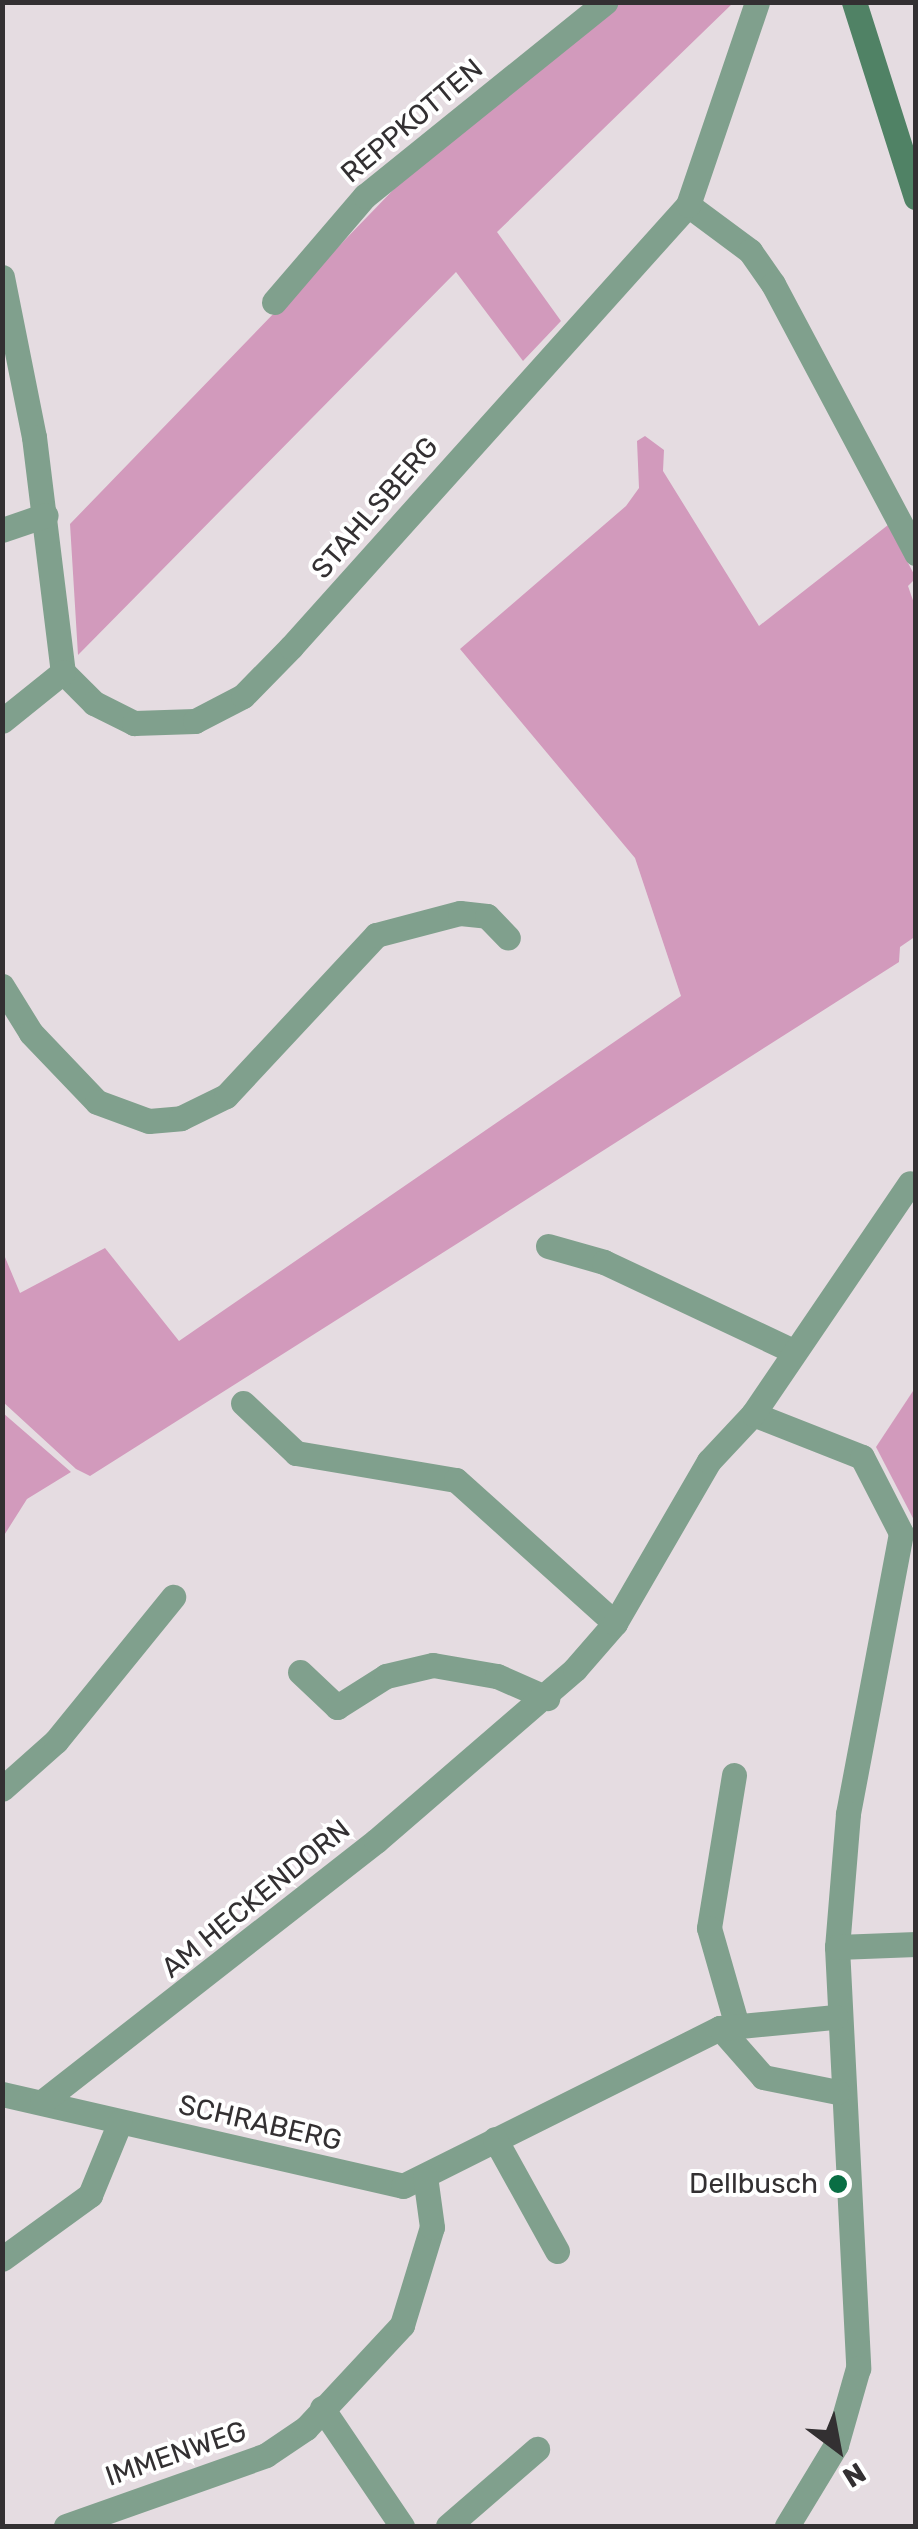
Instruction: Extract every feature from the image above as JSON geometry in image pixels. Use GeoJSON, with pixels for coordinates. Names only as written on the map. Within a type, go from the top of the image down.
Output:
{"type":"FeatureCollection","features":[{"type":"Feature","properties":{"kind":"main road"},"geometry":{"type":"LineString","coordinates":[[854,2],[916,197]]}},
{"type":"Feature","properties":{"kind":"street","name":"REPPKOTTEN"},"geometry":{"type":"LineString","coordinates":[[274,302],[365,196],[605,2]]}},
{"type":"Feature","properties":{"kind":"street","name":"STAHLSBERG"},"geometry":{"type":"LineString","coordinates":[[63,672],[94,703],[134,723],[195,720],[243,696],[688,205],[757,2]]}},
{"type":"Feature","properties":{"kind":"street"},"geometry":{"type":"LineString","coordinates":[[688,205],[750,251],[773,284],[916,554]]}},
{"type":"Feature","properties":{"kind":"street"},"geometry":{"type":"LineString","coordinates":[[2,276],[46,515],[63,672],[2,722]]}},
{"type":"Feature","properties":{"kind":"street"},"geometry":{"type":"LineString","coordinates":[[2,530],[46,515]]}},
{"type":"Feature","properties":{"kind":"street"},"geometry":{"type":"LineString","coordinates":[[2,986],[31,1033],[97,1102],[165,1119],[226,1096],[376,934],[460,912],[487,916],[508,938]]}},
{"type":"Feature","properties":{"kind":"street","name":"AM HECKENDORN"},"geometry":{"type":"LineString","coordinates":[[42,2102],[547,1698],[615,1623],[709,1461],[752,1414],[910,1183]]}},
{"type":"Feature","properties":{"kind":"street"},"geometry":{"type":"LineString","coordinates":[[548,1246],[604,1262],[793,1351]]}},
{"type":"Feature","properties":{"kind":"street"},"geometry":{"type":"LineString","coordinates":[[243,1403],[296,1453],[456,1480],[615,1623]]}},
{"type":"Feature","properties":{"kind":"street"},"geometry":{"type":"LineString","coordinates":[[752,1414],[862,1457],[901,1534],[848,1814],[837,1947],[838,2092],[858,2368],[836,2445],[787,2526]]}},
{"type":"Feature","properties":{"kind":"street"},"geometry":{"type":"LineString","coordinates":[[2,1789],[56,1741],[172,1597]]}},
{"type":"Feature","properties":{"kind":"street"},"geometry":{"type":"LineString","coordinates":[[300,1672],[337,1707],[386,1676],[433,1665],[497,1676],[547,1698]]}},
{"type":"Feature","properties":{"kind":"street"},"geometry":{"type":"LineString","coordinates":[[734,1775],[708,1928],[728,2025],[763,2078],[838,2092]]}},
{"type":"Feature","properties":{"kind":"street"},"geometry":{"type":"LineString","coordinates":[[837,1947],[916,1944]]}},
{"type":"Feature","properties":{"kind":"street","name":"SCHRABERG"},"geometry":{"type":"LineString","coordinates":[[2,2094],[403,2186],[728,2025],[835,2018]]}},
{"type":"Feature","properties":{"kind":"street"},"geometry":{"type":"LineString","coordinates":[[2,2259],[90,2195],[120,2122]]}},
{"type":"Feature","properties":{"kind":"street"},"geometry":{"type":"LineString","coordinates":[[495,2139],[557,2252]]}},
{"type":"Feature","properties":{"kind":"street","name":"IMMENWEG"},"geometry":{"type":"LineString","coordinates":[[66,2526],[266,2455],[322,2408],[402,2325],[432,2228],[425,2176]]}},
{"type":"Feature","properties":{"kind":"street"},"geometry":{"type":"LineString","coordinates":[[322,2408],[397,2524]]}},
{"type":"Feature","properties":{"kind":"street"},"geometry":{"type":"LineString","coordinates":[[448,2526],[537,2449]]}},
{"type":"Feature","properties":{"kind":"shaded area"},"geometry":{"type":"Polygon","coordinates":[[[615,3],[733,3],[497,232],[561,321],[523,361],[456,272],[78,655],[70,524],[427,155],[615,3]]]}},
{"type":"Feature","properties":{"kind":"shaded area"},"geometry":{"type":"Polygon","coordinates":[[[645,436],[664,450],[663,471],[759,626],[888,525],[916,578],[908,586],[916,609],[916,936],[900,947],[899,962],[485,1226],[90,1476],[76,1469],[3,1402],[2,1250],[20,1293],[105,1248],[179,1341],[681,996],[635,858],[460,649],[626,506],[639,488],[637,441],[645,436]]]}},
{"type":"Feature","properties":{"kind":"shaded area"},"geometry":{"type":"Polygon","coordinates":[[[915,1388],[915,1522],[876,1447],[915,1388]]]}},
{"type":"Feature","properties":{"kind":"shaded area"},"geometry":{"type":"Polygon","coordinates":[[[3,1413],[71,1472],[27,1499],[3,1537],[3,1413]]]}},
{"type":"Feature","properties":{"kind":"place","name":"Dellbusch"},"geometry":{"type":"Point","coordinates":[838,2184]}}]}
